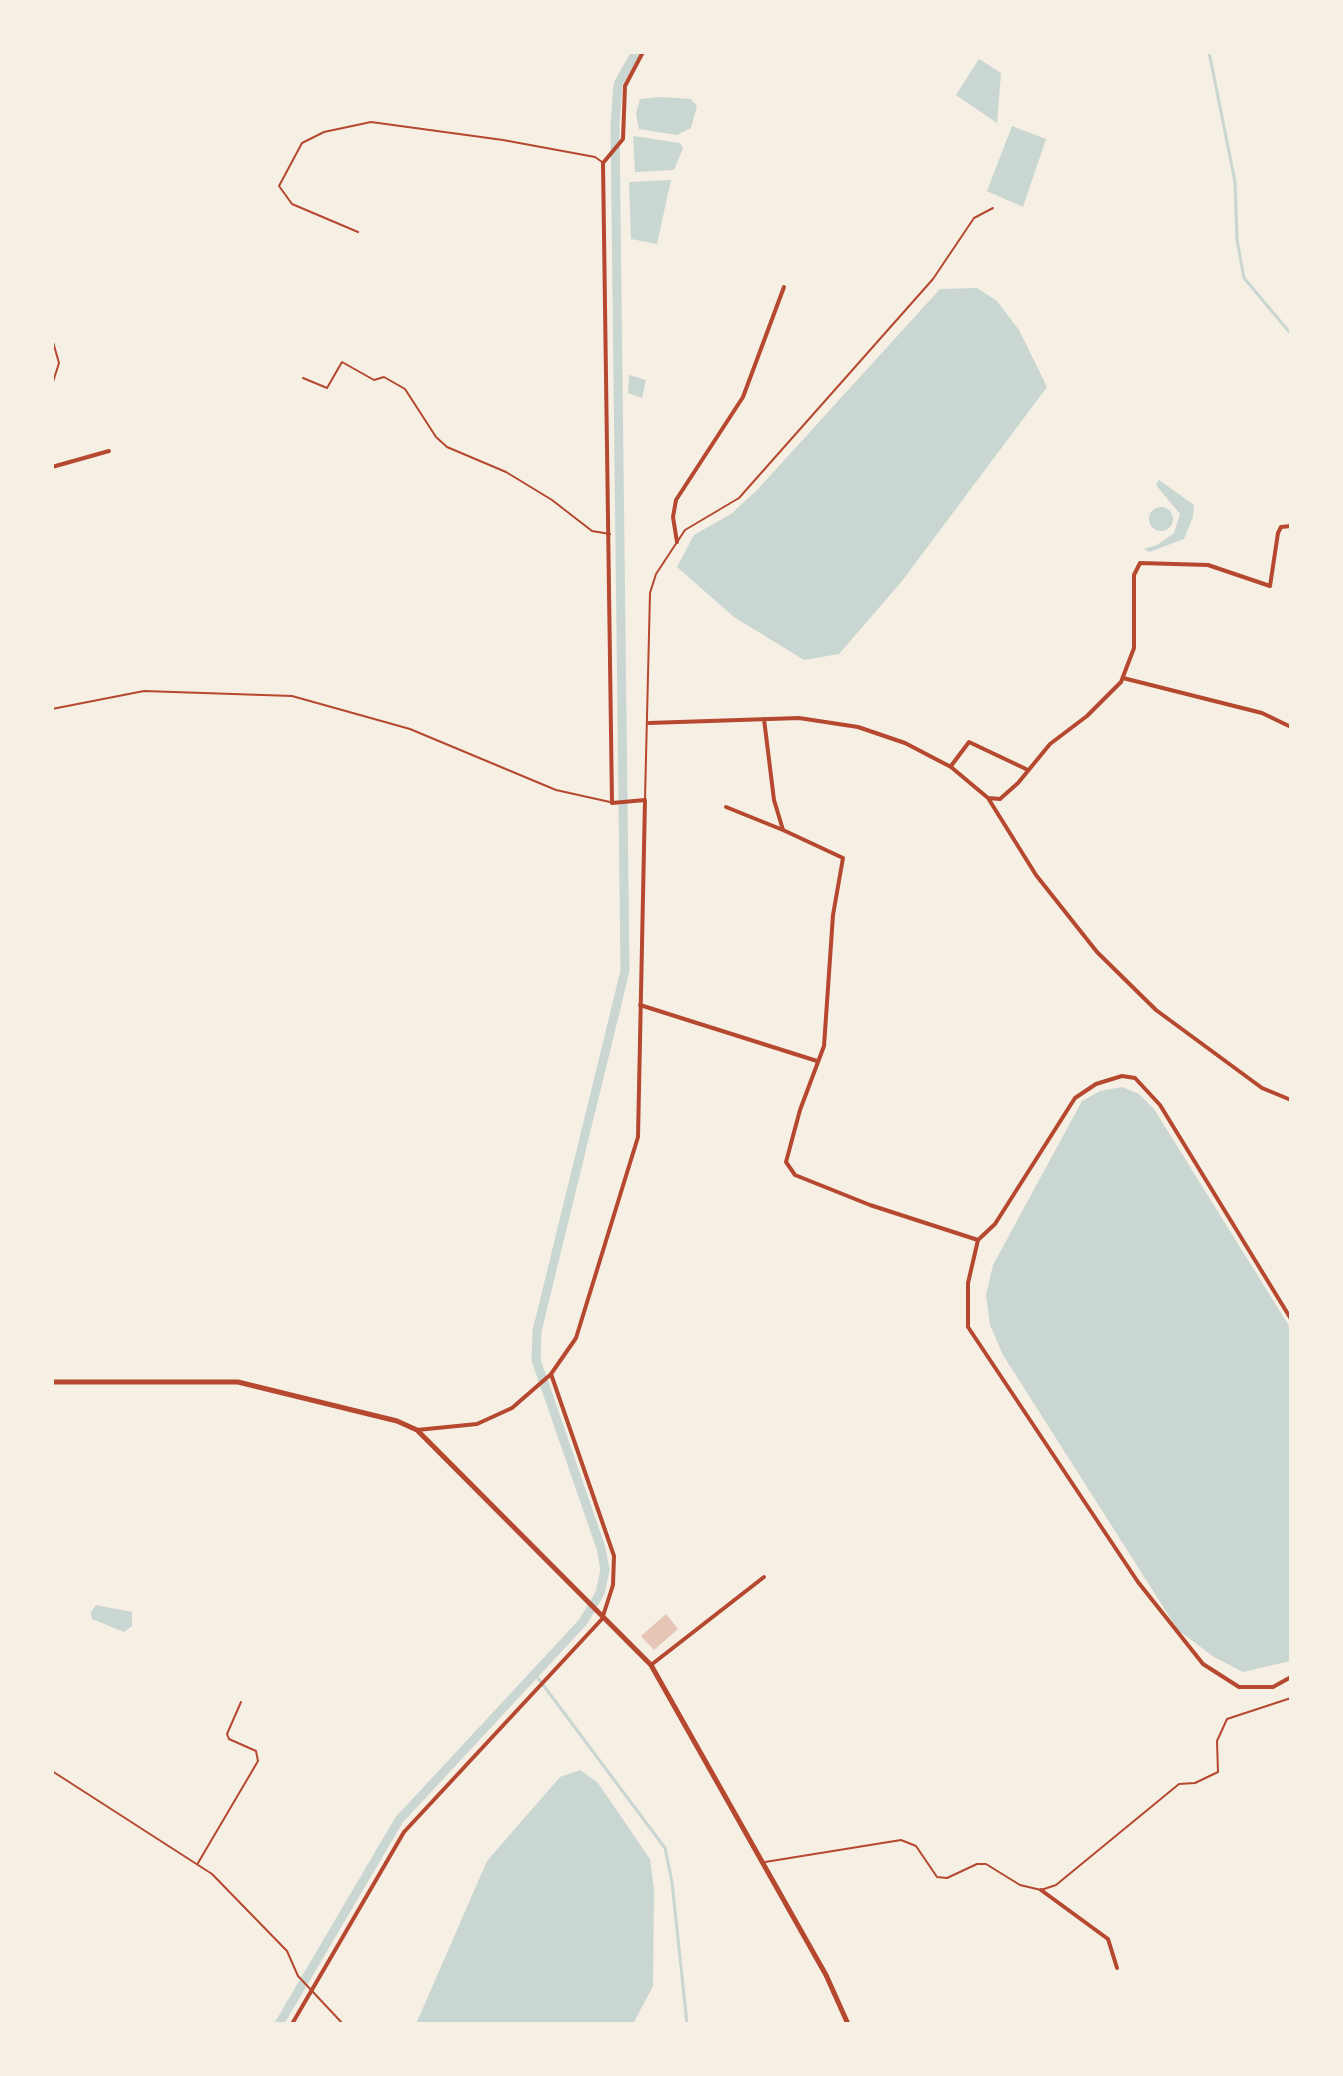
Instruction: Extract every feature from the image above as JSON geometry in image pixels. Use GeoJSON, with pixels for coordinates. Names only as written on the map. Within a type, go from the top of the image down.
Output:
{"type":"FeatureCollection","features":[{"type":"Feature","properties":{"kind":"street"},"geometry":{"type":"LineString","coordinates":[[417,1430],[477,1424],[512,1408],[549,1375],[576,1338],[638,1137],[645,800],[612,803],[603,163],[623,139],[625,86],[643,52]]}},
{"type":"Feature","properties":{"kind":"street"},"geometry":{"type":"LineString","coordinates":[[677,542],[673,517],[676,500],[743,397],[784,287]]}},
{"type":"Feature","properties":{"kind":"street"},"geometry":{"type":"LineString","coordinates":[[52,467],[109,451]]}},
{"type":"Feature","properties":{"kind":"street"},"geometry":{"type":"LineString","coordinates":[[988,798],[1000,799],[1018,783],[1026,769],[1066,729],[1099,705],[1123,678],[1134,648],[1134,575],[1140,563],[1208,565],[1270,586],[1278,533],[1281,527],[1291,526]]}},
{"type":"Feature","properties":{"kind":"street"},"geometry":{"type":"LineString","coordinates":[[1123,678],[1262,713],[1291,727]]}},
{"type":"Feature","properties":{"kind":"street"},"geometry":{"type":"LineString","coordinates":[[649,723],[799,718],[858,727],[905,743],[951,767],[988,798],[1036,875],[1107,962],[1156,1010],[1262,1088],[1291,1100]]}},
{"type":"Feature","properties":{"kind":"street"},"geometry":{"type":"LineString","coordinates":[[764,719],[774,800],[783,830]]}},
{"type":"Feature","properties":{"kind":"street"},"geometry":{"type":"LineString","coordinates":[[951,767],[969,742],[1026,769]]}},
{"type":"Feature","properties":{"kind":"street"},"geometry":{"type":"LineString","coordinates":[[726,807],[843,858],[833,915],[824,1046],[786,1162],[795,1175],[870,1205],[978,1240]]}},
{"type":"Feature","properties":{"kind":"street"},"geometry":{"type":"LineString","coordinates":[[639,1005],[817,1061]]}},
{"type":"Feature","properties":{"kind":"street"},"geometry":{"type":"LineString","coordinates":[[1291,1319],[1160,1105],[1135,1078],[1122,1076],[1096,1084],[1075,1098],[995,1224],[978,1240],[968,1283],[968,1327],[1138,1582],[1203,1664],[1239,1687],[1273,1687],[1291,1677]]}},
{"type":"Feature","properties":{"kind":"street"},"geometry":{"type":"LineString","coordinates":[[292,2024],[404,1832],[602,1619],[613,1585],[614,1556],[549,1375]]}},
{"type":"Feature","properties":{"kind":"street"},"geometry":{"type":"LineString","coordinates":[[52,1382],[238,1382],[397,1421],[417,1430],[651,1665],[826,1975],[848,2024]]}},
{"type":"Feature","properties":{"kind":"street"},"geometry":{"type":"LineString","coordinates":[[651,1665],[764,1577]]}},
{"type":"Feature","properties":{"kind":"street"},"geometry":{"type":"LineString","coordinates":[[1041,1890],[1108,1939],[1117,1968]]}},
{"type":"Feature","properties":{"kind":"lane"},"geometry":{"type":"LineString","coordinates":[[358,232],[292,204],[279,186],[302,143],[324,132],[371,122],[503,140],[595,157],[603,163]]}},
{"type":"Feature","properties":{"kind":"lane"},"geometry":{"type":"LineString","coordinates":[[645,800],[650,593],[656,574],[685,530],[739,498],[933,279],[974,218],[993,208]]}},
{"type":"Feature","properties":{"kind":"lane"},"geometry":{"type":"LineString","coordinates":[[52,385],[59,363],[53,342]]}},
{"type":"Feature","properties":{"kind":"lane"},"geometry":{"type":"LineString","coordinates":[[303,378],[327,388],[342,362],[374,380],[384,377],[405,389],[436,437],[447,447],[506,472],[552,500],[592,531],[610,534]]}},
{"type":"Feature","properties":{"kind":"lane"},"geometry":{"type":"LineString","coordinates":[[52,709],[144,691],[292,696],[410,729],[556,790],[612,803]]}},
{"type":"Feature","properties":{"kind":"lane"},"geometry":{"type":"LineString","coordinates":[[764,1863],[901,1840],[916,1846],[937,1877],[947,1878],[977,1864],[986,1864],[1020,1885],[1041,1890],[1056,1885],[1179,1784],[1195,1783],[1218,1772],[1217,1741],[1227,1719],[1291,1698]]}},
{"type":"Feature","properties":{"kind":"lane"},"geometry":{"type":"LineString","coordinates":[[197,1864],[258,1761],[256,1751],[229,1739],[227,1734],[241,1702]]}},
{"type":"Feature","properties":{"kind":"lane"},"geometry":{"type":"LineString","coordinates":[[52,1771],[212,1874],[287,1951],[300,1977],[343,2024]]}},
{"type":"Feature","properties":{"kind":"shaded area"},"geometry":{"type":"Polygon","coordinates":[[[979,59],[1001,73],[997,123],[956,95],[979,59]]]}},
{"type":"Feature","properties":{"kind":"shaded area"},"geometry":{"type":"Polygon","coordinates":[[[640,99],[691,99],[697,106],[691,128],[677,135],[639,129],[636,114],[640,99]]]}},
{"type":"Feature","properties":{"kind":"shaded area"},"geometry":{"type":"Polygon","coordinates":[[[1012,126],[1046,139],[1023,207],[987,191],[1012,126]]]}},
{"type":"Feature","properties":{"kind":"shaded area"},"geometry":{"type":"Polygon","coordinates":[[[633,136],[680,143],[683,148],[674,170],[635,172],[633,136]]]}},
{"type":"Feature","properties":{"kind":"shaded area"},"geometry":{"type":"Polygon","coordinates":[[[671,180],[657,244],[631,239],[629,182],[671,180]]]}},
{"type":"Feature","properties":{"kind":"shaded area"},"geometry":{"type":"Polygon","coordinates":[[[977,288],[997,301],[1019,330],[1047,387],[902,581],[839,654],[804,660],[734,617],[677,567],[694,535],[731,514],[758,489],[940,289],[977,288]]]}},
{"type":"Feature","properties":{"kind":"shaded area"},"geometry":{"type":"Polygon","coordinates":[[[629,375],[646,380],[642,398],[628,393],[629,375]]]}},
{"type":"Feature","properties":{"kind":"shaded area"},"geometry":{"type":"Polygon","coordinates":[[[1159,480],[1194,505],[1193,517],[1184,539],[1149,552],[1144,549],[1157,545],[1174,533],[1180,514],[1156,485],[1159,480]]]}},
{"type":"Feature","properties":{"kind":"shaded area"},"geometry":{"type":"Polygon","coordinates":[[[1161,507],[1170,510],[1173,519],[1170,528],[1161,531],[1152,528],[1149,519],[1152,510],[1161,507]]]}},
{"type":"Feature","properties":{"kind":"shaded area"},"geometry":{"type":"Polygon","coordinates":[[[1122,1087],[1139,1094],[1154,1109],[1291,1329],[1290,1661],[1243,1672],[1214,1657],[1178,1630],[1003,1355],[990,1325],[986,1295],[993,1265],[1082,1101],[1100,1091],[1122,1087]]]}},
{"type":"Feature","properties":{"kind":"shaded area"},"geometry":{"type":"Polygon","coordinates":[[[96,1605],[132,1612],[132,1626],[124,1632],[92,1619],[91,1612],[96,1605]]]}},
{"type":"Feature","properties":{"kind":"shaded area"},"geometry":{"type":"Polygon","coordinates":[[[580,1770],[598,1783],[650,1859],[654,1890],[653,1986],[633,2024],[416,2024],[487,1861],[560,1777],[580,1770]]]}},
{"type":"Feature","properties":{"kind":"building"},"geometry":{"type":"Polygon","coordinates":[[[666,1614],[678,1629],[654,1650],[641,1636],[666,1614]]]}},
{"type":"Feature","properties":{"kind":"waterway"},"geometry":{"type":"LineString","coordinates":[[279,2024],[399,1820],[583,1622],[600,1593],[605,1570],[601,1548],[536,1360],[537,1331],[625,971],[615,125],[618,84],[636,52]]}},
{"type":"Feature","properties":{"kind":"waterway"},"geometry":{"type":"LineString","coordinates":[[1209,52],[1235,182],[1237,240],[1244,278],[1291,334]]}},
{"type":"Feature","properties":{"kind":"waterway"},"geometry":{"type":"LineString","coordinates":[[535,1674],[665,1848],[672,1882],[687,2024]]}}]}
